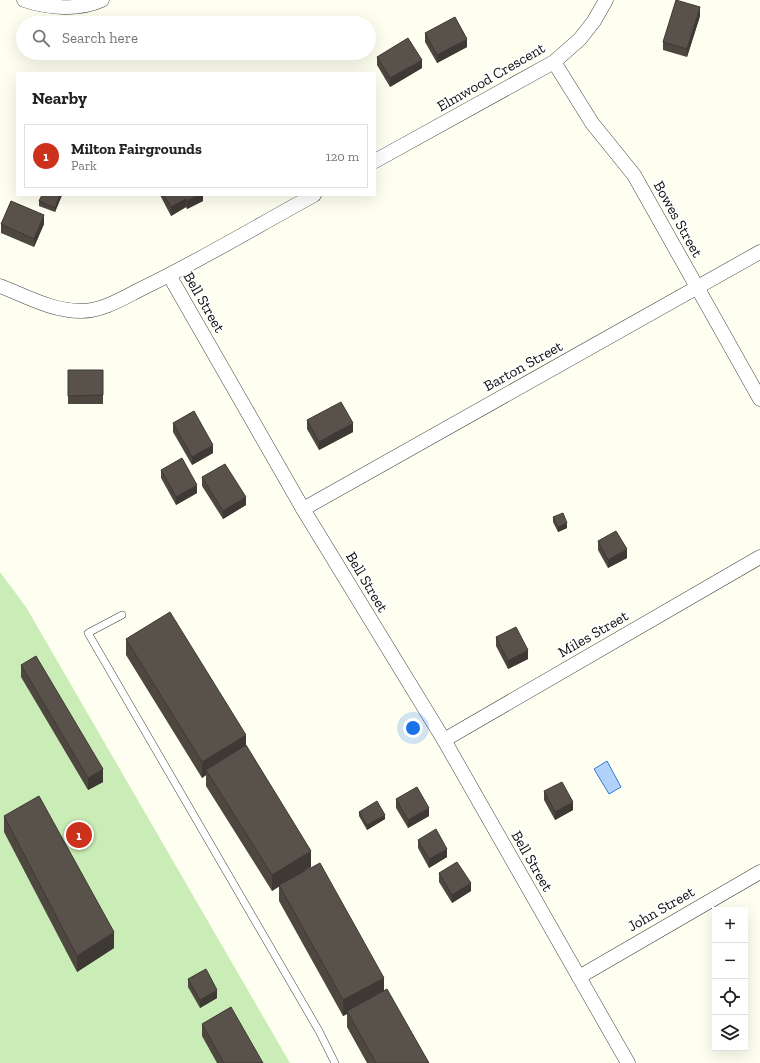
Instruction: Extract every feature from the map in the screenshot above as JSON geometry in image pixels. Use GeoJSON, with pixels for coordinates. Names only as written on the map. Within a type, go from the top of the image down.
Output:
{"type":"FeatureCollection","features":[{"type":"Feature","properties":{"kind":"street"},"geometry":{"type":"LineString","coordinates":[[24,0],[45,6],[70,8],[102,0]]}},
{"type":"Feature","properties":{"kind":"street","name":"Elmwood Crescent"},"geometry":{"type":"LineString","coordinates":[[376,160],[554,62],[580,40],[594,21],[606,0]]}},
{"type":"Feature","properties":{"kind":"street","name":"Bowes Street"},"geometry":{"type":"LineString","coordinates":[[554,62],[592,123],[634,175],[760,400]]}},
{"type":"Feature","properties":{"kind":"street"},"geometry":{"type":"LineString","coordinates":[[169,275],[312,196]]}},
{"type":"Feature","properties":{"kind":"street","name":"Barton Street"},"geometry":{"type":"LineString","coordinates":[[303,509],[760,252]]}},
{"type":"Feature","properties":{"kind":"street","name":"Bell Street"},"geometry":{"type":"LineString","coordinates":[[0,286],[43,304],[65,310],[82,311],[102,308],[169,275],[303,509],[444,740],[628,1063]]}},
{"type":"Feature","properties":{"kind":"street","name":"Miles Street"},"geometry":{"type":"LineString","coordinates":[[444,740],[760,558]]}},
{"type":"Feature","properties":{"kind":"street","name":"John Street"},"geometry":{"type":"LineString","coordinates":[[579,977],[760,872]]}},
{"type":"Feature","properties":{"kind":"lane"},"geometry":{"type":"LineString","coordinates":[[122,614],[88,633],[319,1031],[335,1063]]}},
{"type":"Feature","properties":{"kind":"green space"},"geometry":{"type":"Polygon","coordinates":[[[0,572],[26,607],[290,1063],[0,1063],[0,572]]]}},
{"type":"Feature","properties":{"kind":"water"},"geometry":{"type":"Polygon","coordinates":[[[607,761],[621,787],[609,794],[594,769],[607,761]]]}},
{"type":"Feature","properties":{"kind":"building"},"geometry":{"type":"Polygon","coordinates":[[[676,0],[700,7],[687,49],[663,42],[676,0]]]}},
{"type":"Feature","properties":{"kind":"building"},"geometry":{"type":"Polygon","coordinates":[[[455,17],[467,39],[437,55],[425,33],[455,17]]]}},
{"type":"Feature","properties":{"kind":"building"},"geometry":{"type":"Polygon","coordinates":[[[408,38],[422,60],[390,78],[377,57],[408,38]]]}},
{"type":"Feature","properties":{"kind":"building"},"geometry":{"type":"Polygon","coordinates":[[[42,196],[60,196],[55,208],[39,201],[42,196]]]}},
{"type":"Feature","properties":{"kind":"building"},"geometry":{"type":"Polygon","coordinates":[[[165,196],[197,196],[187,201],[186,199],[171,207],[165,196]]]}},
{"type":"Feature","properties":{"kind":"building"},"geometry":{"type":"Polygon","coordinates":[[[11,201],[44,215],[34,239],[1,224],[11,201]]]}},
{"type":"Feature","properties":{"kind":"building"},"geometry":{"type":"Polygon","coordinates":[[[68,370],[103,370],[103,395],[68,396],[68,370]]]}},
{"type":"Feature","properties":{"kind":"building"},"geometry":{"type":"Polygon","coordinates":[[[341,402],[353,423],[319,442],[307,420],[341,402]]]}},
{"type":"Feature","properties":{"kind":"building"},"geometry":{"type":"Polygon","coordinates":[[[194,411],[213,445],[192,457],[173,423],[194,411]]]}},
{"type":"Feature","properties":{"kind":"building"},"geometry":{"type":"Polygon","coordinates":[[[182,458],[197,485],[176,497],[161,470],[182,458]]]}},
{"type":"Feature","properties":{"kind":"building"},"geometry":{"type":"Polygon","coordinates":[[[225,464],[246,497],[223,511],[202,477],[225,464]]]}},
{"type":"Feature","properties":{"kind":"building"},"geometry":{"type":"Polygon","coordinates":[[[563,513],[567,523],[558,527],[553,517],[563,513]]]}},
{"type":"Feature","properties":{"kind":"building"},"geometry":{"type":"Polygon","coordinates":[[[616,531],[627,549],[608,560],[598,541],[616,531]]]}},
{"type":"Feature","properties":{"kind":"building"},"geometry":{"type":"Polygon","coordinates":[[[170,612],[246,735],[202,762],[126,639],[170,612]]]}},
{"type":"Feature","properties":{"kind":"building"},"geometry":{"type":"Polygon","coordinates":[[[516,627],[528,650],[508,661],[496,637],[516,627]]]}},
{"type":"Feature","properties":{"kind":"building"},"geometry":{"type":"Polygon","coordinates":[[[36,656],[103,769],[88,778],[21,665],[36,656]]]}},
{"type":"Feature","properties":{"kind":"building"},"geometry":{"type":"Polygon","coordinates":[[[246,745],[311,851],[272,875],[206,770],[246,745]]]}},
{"type":"Feature","properties":{"kind":"building"},"geometry":{"type":"Polygon","coordinates":[[[562,782],[573,802],[555,812],[544,791],[562,782]]]}},
{"type":"Feature","properties":{"kind":"building"},"geometry":{"type":"Polygon","coordinates":[[[417,787],[429,808],[408,820],[396,799],[417,787]]]}},
{"type":"Feature","properties":{"kind":"building"},"geometry":{"type":"Polygon","coordinates":[[[39,796],[114,932],[77,956],[4,816],[39,796]]]}},
{"type":"Feature","properties":{"kind":"building"},"geometry":{"type":"Polygon","coordinates":[[[377,801],[385,815],[367,825],[359,812],[377,801]]]}},
{"type":"Feature","properties":{"kind":"building"},"geometry":{"type":"Polygon","coordinates":[[[436,829],[447,849],[429,859],[418,840],[436,829]]]}},
{"type":"Feature","properties":{"kind":"building"},"geometry":{"type":"Polygon","coordinates":[[[457,862],[471,883],[452,895],[439,873],[457,862]]]}},
{"type":"Feature","properties":{"kind":"building"},"geometry":{"type":"Polygon","coordinates":[[[320,863],[384,978],[343,1000],[279,885],[320,863]]]}},
{"type":"Feature","properties":{"kind":"building"},"geometry":{"type":"Polygon","coordinates":[[[206,969],[217,990],[200,1000],[188,979],[206,969]]]}},
{"type":"Feature","properties":{"kind":"building"},"geometry":{"type":"Polygon","coordinates":[[[387,989],[429,1063],[376,1063],[347,1011],[387,989]]]}},
{"type":"Feature","properties":{"kind":"building"},"geometry":{"type":"Polygon","coordinates":[[[231,1007],[263,1063],[224,1063],[202,1024],[231,1007]]]}},
{"type":"Feature","properties":{"kind":"place","name":"Milton Fairgrounds"},"geometry":{"type":"Point","coordinates":[79,835]}}]}
